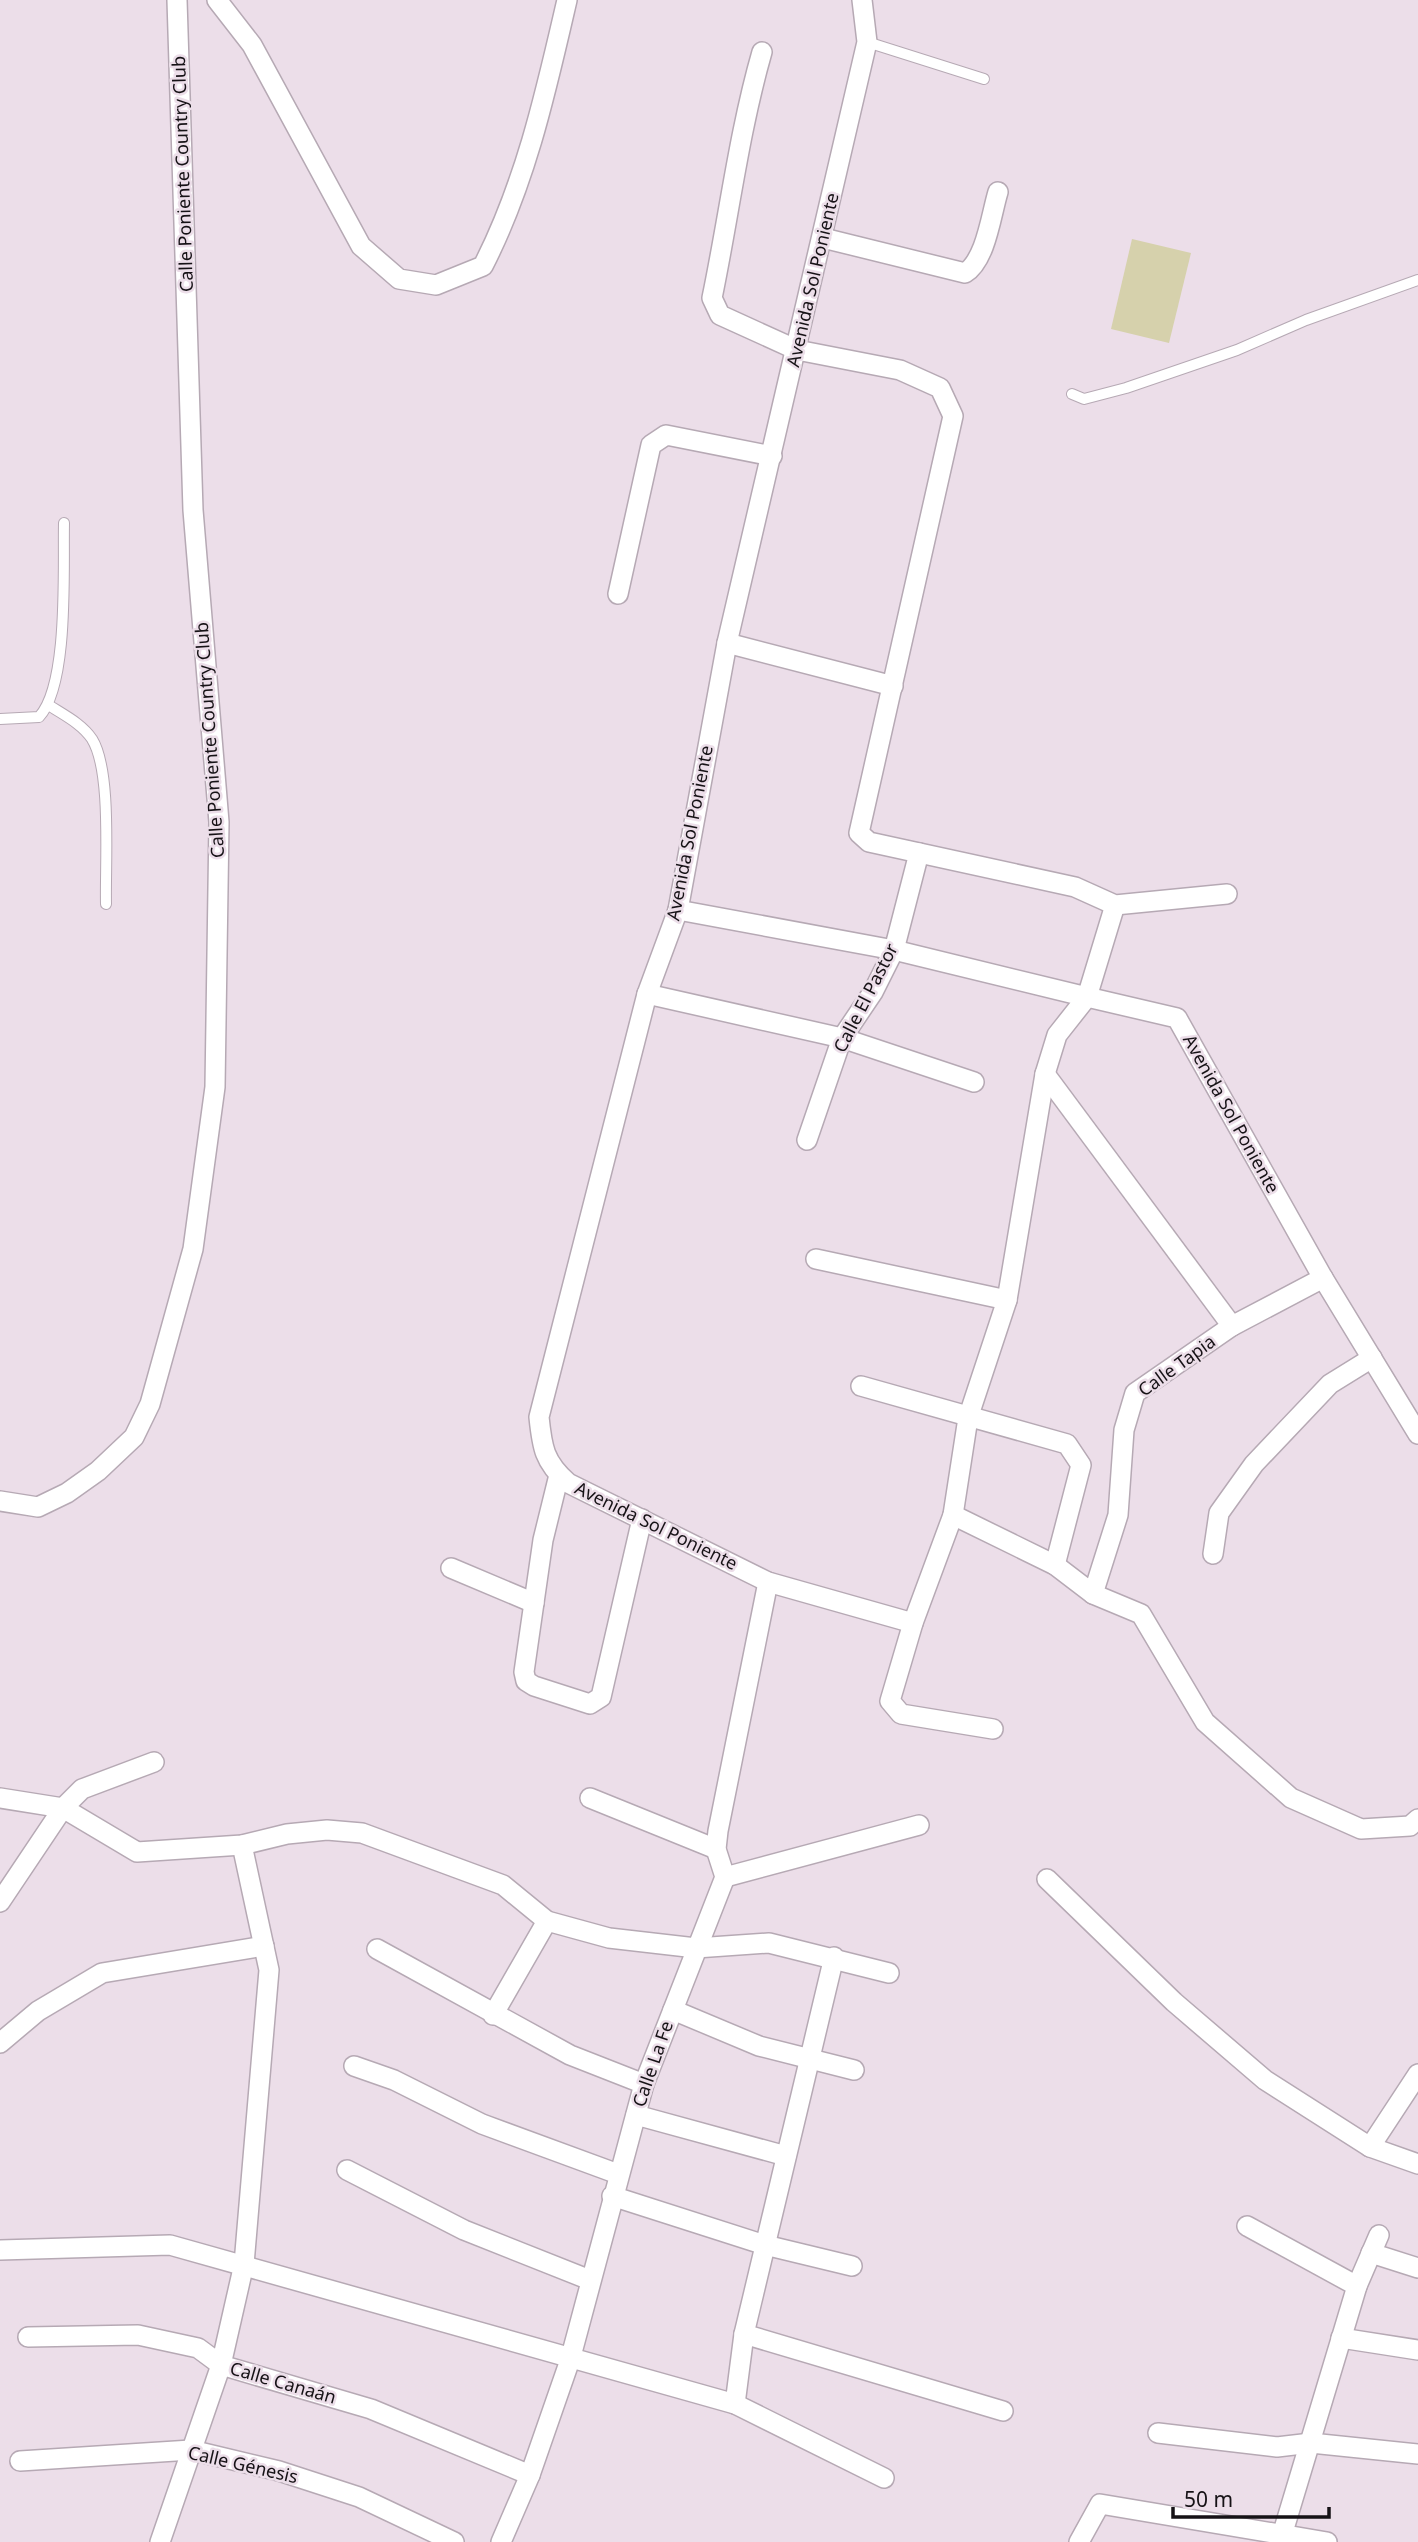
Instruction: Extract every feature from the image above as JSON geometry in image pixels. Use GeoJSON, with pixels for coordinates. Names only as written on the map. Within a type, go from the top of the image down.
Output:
{"type":"FeatureCollection","features":[{"type":"Feature","properties":{"kind":"street","name":"Calle Poniente Country Club"},"geometry":{"type":"LineString","coordinates":[[0,1501],[38,1507],[68,1493],[98,1471],[134,1437],[150,1404],[193,1249],[215,1087],[219,822],[193,510],[177,0]]}},
{"type":"Feature","properties":{"kind":"street"},"geometry":{"type":"LineString","coordinates":[[217,0],[251,45],[361,246],[399,279],[436,285],[483,266],[508,218],[544,99],[567,0]]}},
{"type":"Feature","properties":{"kind":"street","name":"Avenida Sol Poniente"},"geometry":{"type":"LineString","coordinates":[[862,0],[867,42],[727,643],[678,911],[647,994],[539,1417],[542,1445],[551,1468],[568,1483],[768,1582],[913,1623]]}},
{"type":"Feature","properties":{"kind":"street"},"geometry":{"type":"LineString","coordinates":[[762,51],[747,104],[735,185],[712,298],[720,315],[797,350],[900,370],[940,388],[953,416],[859,833],[869,842],[1075,887],[1115,905],[1227,894]]}},
{"type":"Feature","properties":{"kind":"street"},"geometry":{"type":"LineString","coordinates":[[823,238],[965,273],[972,268],[979,256],[998,192]]}},
{"type":"Feature","properties":{"kind":"street"},"geometry":{"type":"LineString","coordinates":[[618,594],[651,444],[666,435],[772,456]]}},
{"type":"Feature","properties":{"kind":"street"},"geometry":{"type":"LineString","coordinates":[[727,643],[893,686]]}},
{"type":"Feature","properties":{"kind":"street","name":"Calle El Pastor"},"geometry":{"type":"LineString","coordinates":[[807,1140],[842,1038],[873,992],[894,950],[919,853]]}},
{"type":"Feature","properties":{"kind":"street"},"geometry":{"type":"LineString","coordinates":[[993,1729],[901,1714],[890,1701],[913,1623],[953,1516],[968,1418],[1007,1300],[1045,1074],[1057,1035],[1087,997],[1115,905]]}},
{"type":"Feature","properties":{"kind":"street","name":"Avenida Sol Poniente"},"geometry":{"type":"LineString","coordinates":[[678,911],[894,950],[1177,1018],[1323,1278],[1418,1434]]}},
{"type":"Feature","properties":{"kind":"street"},"geometry":{"type":"LineString","coordinates":[[647,994],[842,1038],[974,1082]]}},
{"type":"Feature","properties":{"kind":"street"},"geometry":{"type":"LineString","coordinates":[[1045,1074],[1232,1326]]}},
{"type":"Feature","properties":{"kind":"street"},"geometry":{"type":"LineString","coordinates":[[816,1259],[1007,1300]]}},
{"type":"Feature","properties":{"kind":"street","name":"Calle Tapia"},"geometry":{"type":"LineString","coordinates":[[1093,1594],[1118,1515],[1124,1430],[1135,1393],[1232,1326],[1323,1278]]}},
{"type":"Feature","properties":{"kind":"street"},"geometry":{"type":"LineString","coordinates":[[1213,1554],[1219,1513],[1254,1464],[1330,1384],[1372,1358]]}},
{"type":"Feature","properties":{"kind":"street"},"geometry":{"type":"LineString","coordinates":[[860,1386],[1067,1444],[1081,1465],[1055,1565]]}},
{"type":"Feature","properties":{"kind":"street"},"geometry":{"type":"LineString","coordinates":[[559,1475],[543,1540],[526,1681],[590,1704],[601,1697],[642,1519]]}},
{"type":"Feature","properties":{"kind":"street"},"geometry":{"type":"LineString","coordinates":[[953,1516],[1055,1565],[1093,1594],[1140,1614],[1205,1723],[1291,1798],[1362,1829],[1410,1826],[1418,1819]]}},
{"type":"Feature","properties":{"kind":"street"},"geometry":{"type":"LineString","coordinates":[[451,1568],[534,1603]]}},
{"type":"Feature","properties":{"kind":"street"},"geometry":{"type":"LineString","coordinates":[[768,1582],[716,1849],[725,1877],[919,1825]]}},
{"type":"Feature","properties":{"kind":"street"},"geometry":{"type":"LineString","coordinates":[[0,1902],[62,1808],[82,1789],[154,1762]]}},
{"type":"Feature","properties":{"kind":"street"},"geometry":{"type":"LineString","coordinates":[[0,1798],[62,1808],[137,1852],[242,1845],[287,1834],[327,1830],[362,1833],[503,1885],[547,1921],[609,1938],[696,1948],[769,1943],[889,1973]]}},
{"type":"Feature","properties":{"kind":"street"},"geometry":{"type":"LineString","coordinates":[[590,1798],[716,1849]]}},
{"type":"Feature","properties":{"kind":"street"},"geometry":{"type":"LineString","coordinates":[[160,2542],[221,2365],[244,2264],[269,1970],[242,1845]]}},
{"type":"Feature","properties":{"kind":"street","name":"Calle La Fe"},"geometry":{"type":"LineString","coordinates":[[501,2542],[530,2475],[570,2360],[644,2084],[725,1877]]}},
{"type":"Feature","properties":{"kind":"street"},"geometry":{"type":"LineString","coordinates":[[1046,1878],[1174,2003],[1265,2080],[1370,2147],[1418,2164]]}},
{"type":"Feature","properties":{"kind":"street"},"geometry":{"type":"LineString","coordinates":[[494,2015],[547,1921]]}},
{"type":"Feature","properties":{"kind":"street"},"geometry":{"type":"LineString","coordinates":[[0,2043],[38,2011],[102,1973],[264,1946]]}},
{"type":"Feature","properties":{"kind":"street"},"geometry":{"type":"LineString","coordinates":[[377,1949],[569,2055],[644,2084]]}},
{"type":"Feature","properties":{"kind":"street"},"geometry":{"type":"LineString","coordinates":[[735,2404],[744,2334],[834,1958]]}},
{"type":"Feature","properties":{"kind":"street"},"geometry":{"type":"LineString","coordinates":[[673,2010],[759,2046],[854,2070]]}},
{"type":"Feature","properties":{"kind":"street"},"geometry":{"type":"LineString","coordinates":[[354,2066],[394,2080],[482,2124],[618,2174]]}},
{"type":"Feature","properties":{"kind":"street"},"geometry":{"type":"LineString","coordinates":[[1370,2147],[1418,2074]]}},
{"type":"Feature","properties":{"kind":"street"},"geometry":{"type":"LineString","coordinates":[[636,2115],[786,2156]]}},
{"type":"Feature","properties":{"kind":"street"},"geometry":{"type":"LineString","coordinates":[[347,2170],[464,2230],[590,2280]]}},
{"type":"Feature","properties":{"kind":"street"},"geometry":{"type":"LineString","coordinates":[[612,2196],[765,2245],[852,2266]]}},
{"type":"Feature","properties":{"kind":"street"},"geometry":{"type":"LineString","coordinates":[[1247,2225],[1357,2286]]}},
{"type":"Feature","properties":{"kind":"street"},"geometry":{"type":"LineString","coordinates":[[1281,2539],[1357,2286],[1375,2244],[1418,2269]]}},
{"type":"Feature","properties":{"kind":"street"},"geometry":{"type":"LineString","coordinates":[[0,2250],[170,2245],[244,2264],[570,2360],[735,2404],[884,2478]]}},
{"type":"Feature","properties":{"kind":"street"},"geometry":{"type":"LineString","coordinates":[[744,2334],[1003,2411]]}},
{"type":"Feature","properties":{"kind":"street","name":"Calle Canaán"},"geometry":{"type":"LineString","coordinates":[[28,2337],[138,2335],[198,2348],[221,2365],[371,2409],[530,2475]]}},
{"type":"Feature","properties":{"kind":"street"},"geometry":{"type":"LineString","coordinates":[[1341,2338],[1418,2350]]}},
{"type":"Feature","properties":{"kind":"street"},"geometry":{"type":"LineString","coordinates":[[1158,2434],[1277,2447],[1311,2442],[1418,2454]]}},
{"type":"Feature","properties":{"kind":"street","name":"Calle Génesis"},"geometry":{"type":"LineString","coordinates":[[20,2461],[191,2450],[279,2471],[359,2497],[454,2542]]}},
{"type":"Feature","properties":{"kind":"street"},"geometry":{"type":"LineString","coordinates":[[1079,2542],[1100,2504],[1281,2539],[1327,2542]]}},
{"type":"Feature","properties":{"kind":"lane"},"geometry":{"type":"LineString","coordinates":[[867,42],[984,79]]}},
{"type":"Feature","properties":{"kind":"lane"},"geometry":{"type":"LineString","coordinates":[[1072,394],[1084,399],[1126,388],[1237,351],[1306,320],[1417,280]]}},
{"type":"Feature","properties":{"kind":"lane"},"geometry":{"type":"LineString","coordinates":[[0,719],[39,717],[50,706],[60,654],[64,523]]}},
{"type":"Feature","properties":{"kind":"lane"},"geometry":{"type":"LineString","coordinates":[[50,706],[91,738],[103,762],[106,904]]}},
{"type":"Feature","properties":{"kind":"shaded area"},"geometry":{"type":"Polygon","coordinates":[[[1132,239],[1191,253],[1169,343],[1111,329],[1132,239]]]}}]}
